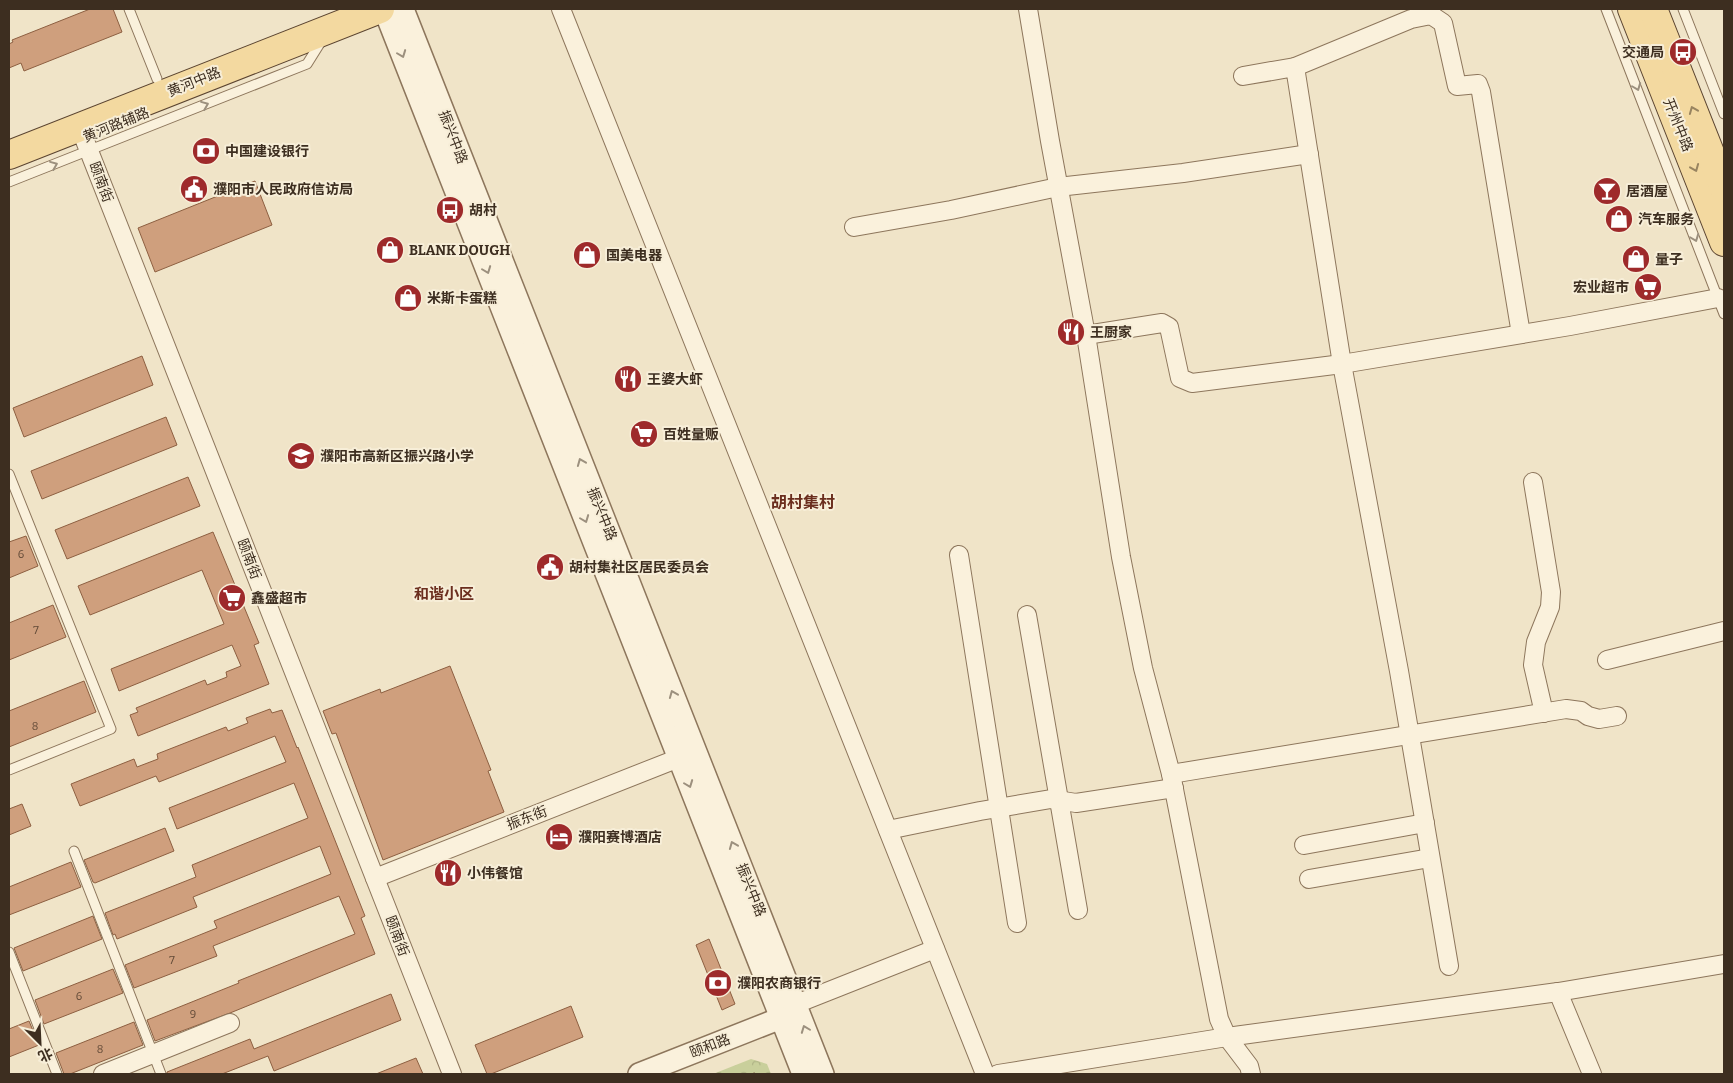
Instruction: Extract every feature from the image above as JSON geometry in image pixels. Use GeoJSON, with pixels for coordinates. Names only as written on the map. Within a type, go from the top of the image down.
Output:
{"type":"FeatureCollection","features":[{"type":"Feature","properties":{"kind":"main road","name":"黄河中路"},"geometry":{"type":"LineString","coordinates":[[9,137],[157,79],[331,19],[380,9]]}},
{"type":"Feature","properties":{"kind":"main road","name":"开州中路"},"geometry":{"type":"LineString","coordinates":[[1632,9],[1724,242]]}},
{"type":"Feature","properties":{"kind":"main road","name":"开州中路"},"geometry":{"type":"LineString","coordinates":[[1653,9],[1724,188]]}},
{"type":"Feature","properties":{"kind":"main road","name":"黄河中路"},"geometry":{"type":"LineString","coordinates":[[9,155],[84,139],[331,19]]}},
{"type":"Feature","properties":{"kind":"street","name":"振兴中路"},"geometry":{"type":"LineString","coordinates":[[384,9],[679,758],[788,1011],[823,1074]]}},
{"type":"Feature","properties":{"kind":"street","name":"振兴中路"},"geometry":{"type":"LineString","coordinates":[[403,9],[788,1011],[803,1074]]}},
{"type":"Feature","properties":{"kind":"street"},"geometry":{"type":"LineString","coordinates":[[561,9],[985,1074]]}},
{"type":"Feature","properties":{"kind":"street"},"geometry":{"type":"LineString","coordinates":[[1028,9],[1058,187],[1086,335],[1121,557],[1143,668],[1172,781],[1219,1019],[1227,1037],[1249,1066],[1251,1074]]}},
{"type":"Feature","properties":{"kind":"street"},"geometry":{"type":"LineString","coordinates":[[1243,76],[1296,67],[1411,19],[1431,15],[1443,23],[1457,86],[1478,84],[1481,92],[1521,334]]}},
{"type":"Feature","properties":{"kind":"street"},"geometry":{"type":"LineString","coordinates":[[1296,67],[1342,364],[1410,736],[1449,966]]}},
{"type":"Feature","properties":{"kind":"street","name":"颐南街"},"geometry":{"type":"LineString","coordinates":[[84,139],[452,1074]]}},
{"type":"Feature","properties":{"kind":"street"},"geometry":{"type":"LineString","coordinates":[[854,227],[951,210],[1058,187],[1309,154]]}},
{"type":"Feature","properties":{"kind":"street"},"geometry":{"type":"LineString","coordinates":[[1086,335],[1162,323],[1168,327],[1180,378],[1192,383],[1342,364],[1521,334],[1721,306]]}},
{"type":"Feature","properties":{"kind":"street"},"geometry":{"type":"LineString","coordinates":[[1533,482],[1551,592],[1550,607],[1536,642],[1533,665],[1544,713]]}},
{"type":"Feature","properties":{"kind":"street"},"geometry":{"type":"LineString","coordinates":[[960,555],[1018,923]]}},
{"type":"Feature","properties":{"kind":"street"},"geometry":{"type":"LineString","coordinates":[[1027,615],[1078,910]]}},
{"type":"Feature","properties":{"kind":"street"},"geometry":{"type":"LineString","coordinates":[[1607,660],[1724,632]]}},
{"type":"Feature","properties":{"kind":"street"},"geometry":{"type":"LineString","coordinates":[[888,830],[999,807],[1051,799],[1076,803],[1172,781],[1566,709],[1581,711],[1588,716],[1598,719],[1617,716]]}},
{"type":"Feature","properties":{"kind":"street","name":"振东街"},"geometry":{"type":"LineString","coordinates":[[374,878],[679,758]]}},
{"type":"Feature","properties":{"kind":"street"},"geometry":{"type":"LineString","coordinates":[[1304,845],[1425,824]]}},
{"type":"Feature","properties":{"kind":"street"},"geometry":{"type":"LineString","coordinates":[[1309,879],[1430,858]]}},
{"type":"Feature","properties":{"kind":"street"},"geometry":{"type":"LineString","coordinates":[[788,1011],[935,949]]}},
{"type":"Feature","properties":{"kind":"street"},"geometry":{"type":"LineString","coordinates":[[998,1074],[1227,1037],[1558,992],[1724,964]]}},
{"type":"Feature","properties":{"kind":"street"},"geometry":{"type":"LineString","coordinates":[[1558,992],[1592,1074]]}},
{"type":"Feature","properties":{"kind":"street","name":"颐和路"},"geometry":{"type":"LineString","coordinates":[[639,1074],[788,1011]]}},
{"type":"Feature","properties":{"kind":"street"},"geometry":{"type":"LineString","coordinates":[[103,1074],[230,1024]]}},
{"type":"Feature","properties":{"kind":"lane"},"geometry":{"type":"LineString","coordinates":[[129,9],[157,79]]}},
{"type":"Feature","properties":{"kind":"lane"},"geometry":{"type":"LineString","coordinates":[[1606,9],[1721,306]]}},
{"type":"Feature","properties":{"kind":"lane"},"geometry":{"type":"LineString","coordinates":[[1682,9],[1724,114]]}},
{"type":"Feature","properties":{"kind":"lane","name":"黄河路辅路"},"geometry":{"type":"LineString","coordinates":[[9,182],[84,139]]}},
{"type":"Feature","properties":{"kind":"lane"},"geometry":{"type":"LineString","coordinates":[[9,474],[111,728],[9,770]]}},
{"type":"Feature","properties":{"kind":"lane"},"geometry":{"type":"LineString","coordinates":[[74,851],[161,1074]]}},
{"type":"Feature","properties":{"kind":"lane"},"geometry":{"type":"LineString","coordinates":[[9,952],[57,1074]]}},
{"type":"Feature","properties":{"kind":"green space"},"geometry":{"type":"Polygon","coordinates":[[[751,1059],[767,1064],[771,1074],[713,1074],[751,1059]]]}},
{"type":"Feature","properties":{"kind":"building"},"geometry":{"type":"Polygon","coordinates":[[[90,9],[113,9],[122,32],[24,71],[21,63],[9,68],[9,44],[13,42],[12,40],[90,9]]]}},
{"type":"Feature","properties":{"kind":"building"},"geometry":{"type":"Polygon","coordinates":[[[255,181],[272,225],[155,272],[138,228],[255,181]]]}},
{"type":"Feature","properties":{"kind":"building"},"geometry":{"type":"Polygon","coordinates":[[[142,356],[153,385],[24,437],[13,408],[142,356]]]}},
{"type":"Feature","properties":{"kind":"building"},"geometry":{"type":"Polygon","coordinates":[[[166,417],[177,445],[42,499],[31,471],[166,417]]]}},
{"type":"Feature","properties":{"kind":"building"},"geometry":{"type":"Polygon","coordinates":[[[188,477],[200,506],[67,559],[55,530],[188,477]]]}},
{"type":"Feature","properties":{"kind":"building"},"geometry":{"type":"Polygon","coordinates":[[[213,532],[259,643],[254,645],[269,684],[138,736],[130,715],[138,712],[136,708],[205,680],[207,685],[227,677],[226,672],[241,666],[232,645],[119,691],[111,669],[224,624],[202,570],[90,615],[78,586],[213,532]]]}},
{"type":"Feature","properties":{"kind":"building"},"geometry":{"type":"Polygon","coordinates":[[[26,536],[38,566],[9,578],[9,542],[26,536]]]}},
{"type":"Feature","properties":{"kind":"building"},"geometry":{"type":"Polygon","coordinates":[[[53,605],[66,637],[9,660],[9,623],[53,605]]]}},
{"type":"Feature","properties":{"kind":"building"},"geometry":{"type":"Polygon","coordinates":[[[450,666],[491,770],[488,771],[504,812],[383,860],[336,733],[332,734],[323,711],[380,689],[381,693],[450,666]]]}},
{"type":"Feature","properties":{"kind":"building"},"geometry":{"type":"Polygon","coordinates":[[[84,681],[96,712],[9,747],[9,711],[84,681]]]}},
{"type":"Feature","properties":{"kind":"building"},"geometry":{"type":"Polygon","coordinates":[[[270,709],[272,713],[282,710],[298,747],[365,916],[361,918],[375,954],[230,1013],[155,1041],[147,1020],[355,934],[339,896],[213,946],[217,956],[134,988],[125,965],[217,928],[214,921],[331,874],[320,846],[193,897],[197,907],[117,939],[115,934],[113,935],[105,913],[196,877],[192,865],[308,818],[294,783],[177,829],[169,808],[286,762],[275,736],[159,782],[156,776],[80,806],[71,784],[134,759],[137,767],[158,759],[157,754],[226,727],[228,731],[248,723],[246,718],[270,709]]]}},
{"type":"Feature","properties":{"kind":"building"},"geometry":{"type":"Polygon","coordinates":[[[22,804],[31,826],[9,835],[9,809],[22,804]]]}},
{"type":"Feature","properties":{"kind":"building"},"geometry":{"type":"Polygon","coordinates":[[[165,828],[174,851],[95,883],[93,882],[84,860],[165,828]]]}},
{"type":"Feature","properties":{"kind":"building"},"geometry":{"type":"Polygon","coordinates":[[[71,862],[81,887],[9,915],[9,887],[71,862]]]}},
{"type":"Feature","properties":{"kind":"building"},"geometry":{"type":"Polygon","coordinates":[[[93,916],[102,939],[23,971],[14,948],[93,916]]]}},
{"type":"Feature","properties":{"kind":"building"},"geometry":{"type":"Polygon","coordinates":[[[709,939],[735,1004],[722,1010],[696,945],[709,939]]]}},
{"type":"Feature","properties":{"kind":"building"},"geometry":{"type":"Polygon","coordinates":[[[113,969],[123,993],[44,1024],[35,1000],[113,969]]]}},
{"type":"Feature","properties":{"kind":"building"},"geometry":{"type":"Polygon","coordinates":[[[391,994],[401,1020],[274,1071],[268,1056],[222,1074],[167,1074],[167,1072],[250,1039],[254,1049],[391,994]]]}},
{"type":"Feature","properties":{"kind":"building"},"geometry":{"type":"Polygon","coordinates":[[[571,1006],[583,1037],[487,1074],[475,1045],[571,1006]]]}},
{"type":"Feature","properties":{"kind":"building"},"geometry":{"type":"Polygon","coordinates":[[[29,1021],[39,1045],[9,1057],[9,1029],[29,1021]]]}},
{"type":"Feature","properties":{"kind":"building"},"geometry":{"type":"Polygon","coordinates":[[[134,1022],[143,1045],[70,1074],[64,1074],[56,1053],[134,1022]]]}},
{"type":"Feature","properties":{"kind":"building"},"geometry":{"type":"Polygon","coordinates":[[[416,1058],[423,1074],[376,1074],[416,1058]]]}},
{"type":"Feature","properties":{"kind":"place","name":"交通局"},"geometry":{"type":"Point","coordinates":[1683,52]}},
{"type":"Feature","properties":{"kind":"place","name":"中国建设银行"},"geometry":{"type":"Point","coordinates":[206,151]}},
{"type":"Feature","properties":{"kind":"place","name":"濮阳市人民政府信访局"},"geometry":{"type":"Point","coordinates":[194,189]}},
{"type":"Feature","properties":{"kind":"place","name":"居酒屋"},"geometry":{"type":"Point","coordinates":[1607,191]}},
{"type":"Feature","properties":{"kind":"place","name":"胡村"},"geometry":{"type":"Point","coordinates":[450,210]}},
{"type":"Feature","properties":{"kind":"place","name":"汽车服务"},"geometry":{"type":"Point","coordinates":[1619,219]}},
{"type":"Feature","properties":{"kind":"place","name":"BLANK DOUGH"},"geometry":{"type":"Point","coordinates":[390,250]}},
{"type":"Feature","properties":{"kind":"place","name":"国美电器"},"geometry":{"type":"Point","coordinates":[587,255]}},
{"type":"Feature","properties":{"kind":"place","name":"量子"},"geometry":{"type":"Point","coordinates":[1636,259]}},
{"type":"Feature","properties":{"kind":"place","name":"宏业超市"},"geometry":{"type":"Point","coordinates":[1648,287]}},
{"type":"Feature","properties":{"kind":"place","name":"米斯卡蛋糕"},"geometry":{"type":"Point","coordinates":[408,298]}},
{"type":"Feature","properties":{"kind":"place","name":"王厨家"},"geometry":{"type":"Point","coordinates":[1071,332]}},
{"type":"Feature","properties":{"kind":"place","name":"王婆大虾"},"geometry":{"type":"Point","coordinates":[628,379]}},
{"type":"Feature","properties":{"kind":"place","name":"百姓量贩"},"geometry":{"type":"Point","coordinates":[644,434]}},
{"type":"Feature","properties":{"kind":"place","name":"濮阳市高新区振兴路小学"},"geometry":{"type":"Point","coordinates":[301,456]}},
{"type":"Feature","properties":{"kind":"place","name":"胡村集社区居民委员会"},"geometry":{"type":"Point","coordinates":[550,567]}},
{"type":"Feature","properties":{"kind":"place","name":"鑫盛超市"},"geometry":{"type":"Point","coordinates":[232,598]}},
{"type":"Feature","properties":{"kind":"place","name":"濮阳赛博酒店"},"geometry":{"type":"Point","coordinates":[559,837]}},
{"type":"Feature","properties":{"kind":"place","name":"小伟餐馆"},"geometry":{"type":"Point","coordinates":[448,873]}},
{"type":"Feature","properties":{"kind":"place","name":"濮阳农商银行"},"geometry":{"type":"Point","coordinates":[718,983]}},
{"type":"Feature","properties":{"kind":"district","name":"胡村集村"},"geometry":{"type":"Point","coordinates":[803,502]}},
{"type":"Feature","properties":{"kind":"district","name":"和谐小区"},"geometry":{"type":"Point","coordinates":[444,594]}}]}
